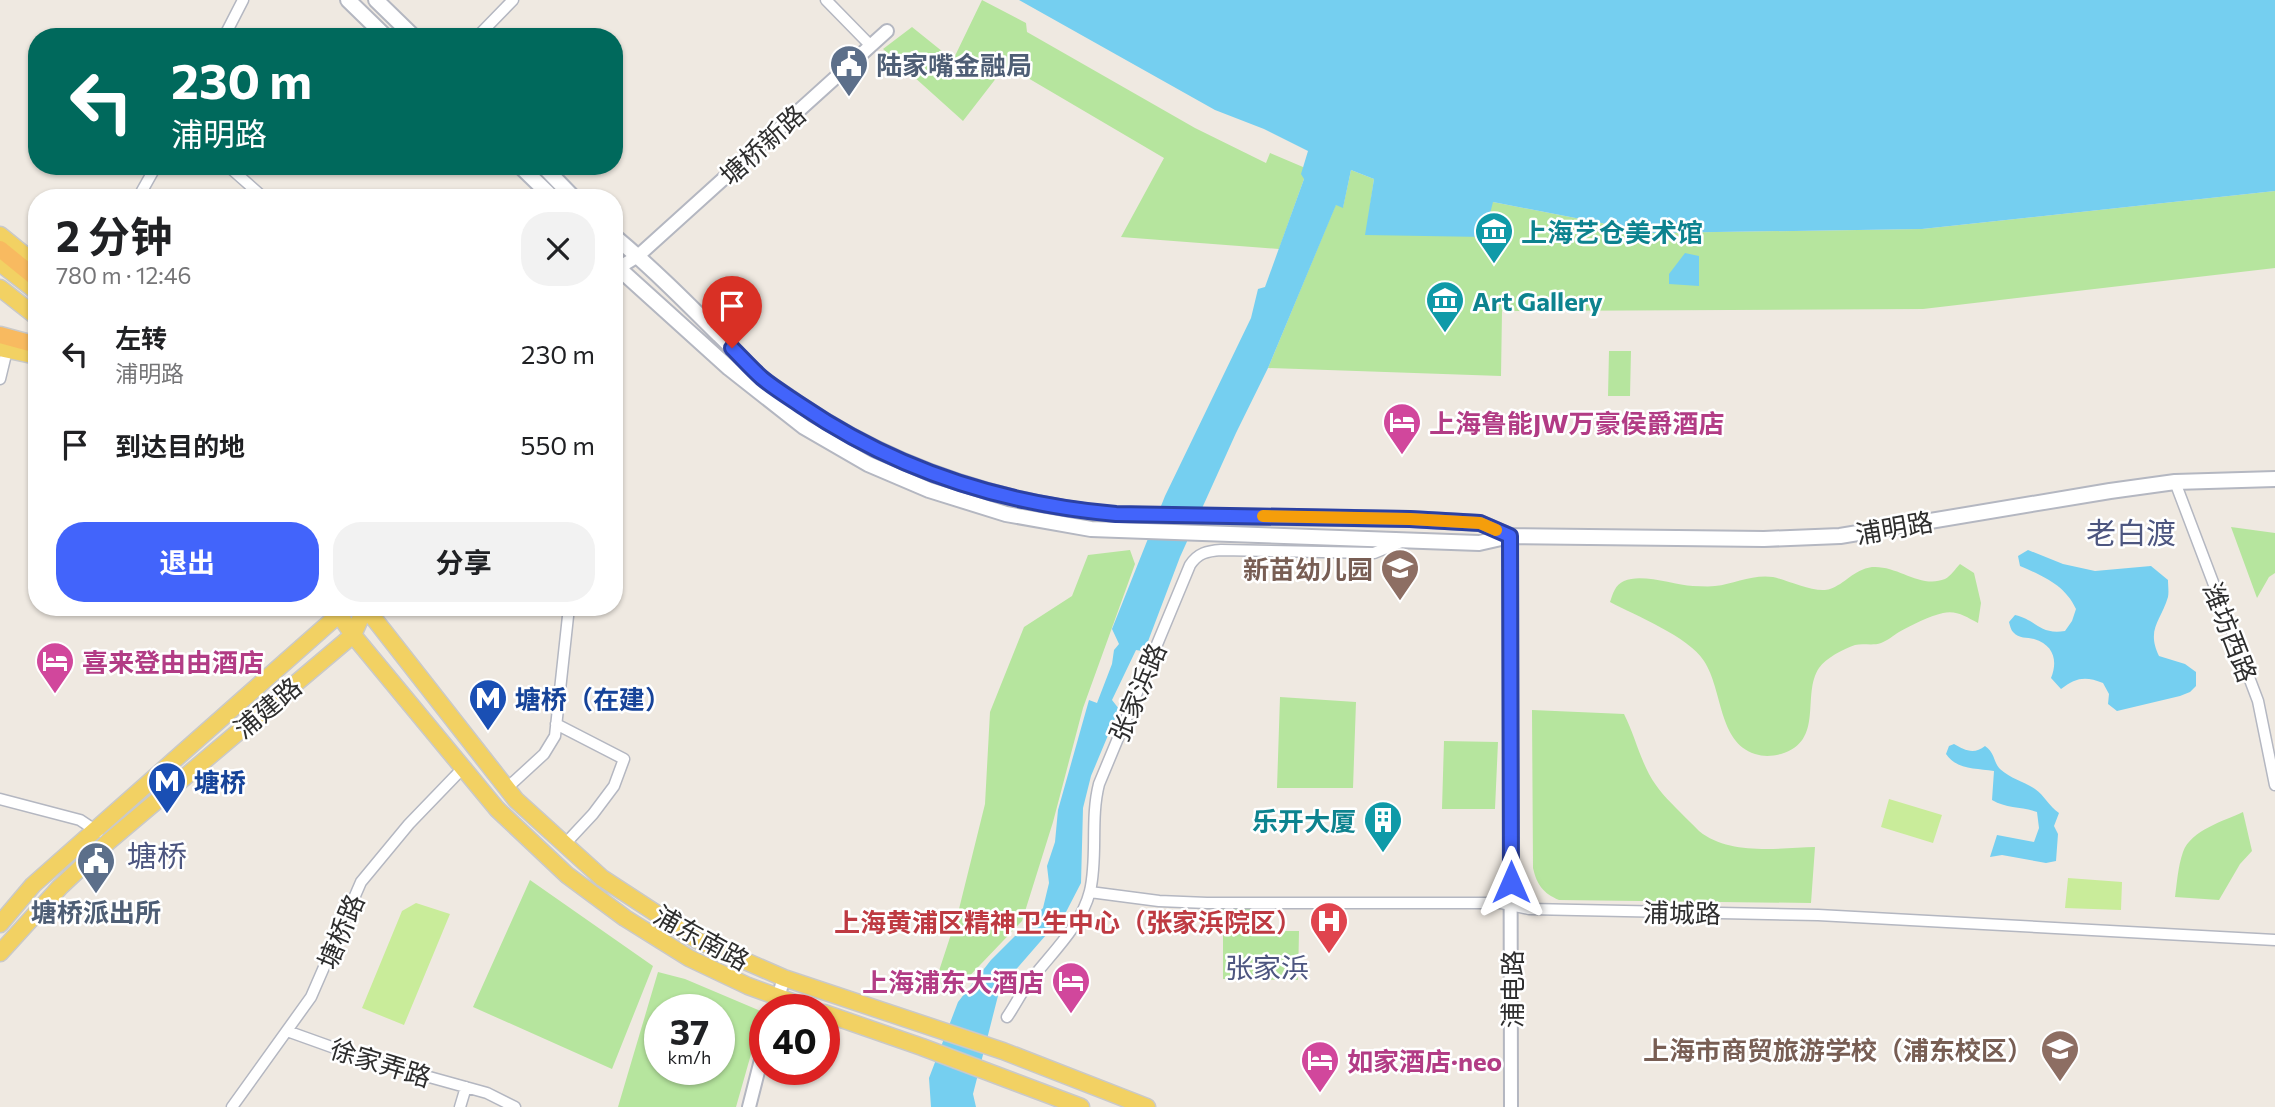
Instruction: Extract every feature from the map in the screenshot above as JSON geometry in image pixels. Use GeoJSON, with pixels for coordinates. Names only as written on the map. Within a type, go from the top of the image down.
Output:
{"type":"FeatureCollection","features":[{"type":"Feature","properties":{"kind":"highway"},"geometry":{"type":"LineString","coordinates":[[0,249],[28,272]]}},
{"type":"Feature","properties":{"kind":"highway"},"geometry":{"type":"LineString","coordinates":[[0,335],[28,343]]}},
{"type":"Feature","properties":{"kind":"main road"},"geometry":{"type":"LineString","coordinates":[[348,0],[377,28]]}},
{"type":"Feature","properties":{"kind":"main road"},"geometry":{"type":"LineString","coordinates":[[376,0],[405,28]]}},
{"type":"Feature","properties":{"kind":"main road"},"geometry":{"type":"LineString","coordinates":[[529,175],[544,189]]}},
{"type":"Feature","properties":{"kind":"main road"},"geometry":{"type":"LineString","coordinates":[[552,175],[566,189]]}},
{"type":"Feature","properties":{"kind":"main road"},"geometry":{"type":"LineString","coordinates":[[0,235],[28,258]]}},
{"type":"Feature","properties":{"kind":"main road","name":"浦明路"},"geometry":{"type":"LineString","coordinates":[[623,244],[763,379],[842,431],[888,456],[958,483],[1084,511],[1480,523],[1510,536]]}},
{"type":"Feature","properties":{"kind":"main road"},"geometry":{"type":"LineString","coordinates":[[0,263],[28,285]]}},
{"type":"Feature","properties":{"kind":"main road","name":"浦明路"},"geometry":{"type":"LineString","coordinates":[[623,276],[729,369],[804,427],[868,464],[929,491],[1006,514],[1080,527],[1227,535],[1479,543],[1510,536],[1751,539],[1840,536],[2175,482],[2275,479]]}},
{"type":"Feature","properties":{"kind":"main road"},"geometry":{"type":"LineString","coordinates":[[0,288],[28,310]]}},
{"type":"Feature","properties":{"kind":"main road"},"geometry":{"type":"LineString","coordinates":[[4,349],[28,354]]}},
{"type":"Feature","properties":{"kind":"main road","name":"浦建路"},"geometry":{"type":"LineString","coordinates":[[0,924],[33,885],[333,616]]}},
{"type":"Feature","properties":{"kind":"main road","name":"浦东南路"},"geometry":{"type":"LineString","coordinates":[[343,616],[352,635],[497,809],[567,875],[625,918],[689,958],[759,994]]}},
{"type":"Feature","properties":{"kind":"main road"},"geometry":{"type":"LineString","coordinates":[[352,635],[361,616]]}},
{"type":"Feature","properties":{"kind":"main road","name":"浦东南路"},"geometry":{"type":"LineString","coordinates":[[372,616],[516,800],[602,878],[697,940],[784,978],[931,1026],[1147,1107]]}},
{"type":"Feature","properties":{"kind":"main road","name":"浦建路"},"geometry":{"type":"LineString","coordinates":[[0,953],[60,887],[108,842],[352,635]]}},
{"type":"Feature","properties":{"kind":"main road"},"geometry":{"type":"LineString","coordinates":[[840,1019],[1081,1107]]}},
{"type":"Feature","properties":{"kind":"street"},"geometry":{"type":"LineString","coordinates":[[229,28],[243,0]]}},
{"type":"Feature","properties":{"kind":"street"},"geometry":{"type":"LineString","coordinates":[[486,28],[513,0]]}},
{"type":"Feature","properties":{"kind":"street"},"geometry":{"type":"LineString","coordinates":[[827,0],[871,46]]}},
{"type":"Feature","properties":{"kind":"street","name":"塘桥新路"},"geometry":{"type":"LineString","coordinates":[[623,268],[887,31]]}},
{"type":"Feature","properties":{"kind":"street"},"geometry":{"type":"LineString","coordinates":[[238,175],[254,189]]}},
{"type":"Feature","properties":{"kind":"street"},"geometry":{"type":"LineString","coordinates":[[0,379],[4,349]]}},
{"type":"Feature","properties":{"kind":"street","name":"潍坊西路"},"geometry":{"type":"LineString","coordinates":[[2175,482],[2258,701],[2275,785]]}},
{"type":"Feature","properties":{"kind":"street","name":"浦电路"},"geometry":{"type":"LineString","coordinates":[[1510,536],[1511,1107]]}},
{"type":"Feature","properties":{"kind":"street","name":"张家浜路"},"geometry":{"type":"LineString","coordinates":[[1007,1017],[1026,986],[1071,930],[1090,892],[1095,800],[1099,784],[1190,565],[1196,557],[1206,552],[1221,550],[1374,553],[1404,541]]}},
{"type":"Feature","properties":{"kind":"street"},"geometry":{"type":"LineString","coordinates":[[507,788],[544,754],[555,736],[568,616]]}},
{"type":"Feature","properties":{"kind":"street"},"geometry":{"type":"LineString","coordinates":[[556,724],[624,759],[614,786],[565,845]]}},
{"type":"Feature","properties":{"kind":"street","name":"塘桥路"},"geometry":{"type":"LineString","coordinates":[[232,1107],[315,990],[361,882],[409,824],[463,768]]}},
{"type":"Feature","properties":{"kind":"street"},"geometry":{"type":"LineString","coordinates":[[0,799],[80,820],[96,829],[108,842]]}},
{"type":"Feature","properties":{"kind":"street","name":"浦城路"},"geometry":{"type":"LineString","coordinates":[[1090,892],[1159,901],[1512,905],[1529,909],[1818,915],[2275,940]]}},
{"type":"Feature","properties":{"kind":"street"},"geometry":{"type":"LineString","coordinates":[[779,994],[784,978]]}},
{"type":"Feature","properties":{"kind":"street","name":"徐家弄路"},"geometry":{"type":"LineString","coordinates":[[287,1031],[368,1060],[494,1096],[515,1107]]}},
{"type":"Feature","properties":{"kind":"street"},"geometry":{"type":"LineString","coordinates":[[750,1107],[755,1085]]}},
{"type":"Feature","properties":{"kind":"street"},"geometry":{"type":"LineString","coordinates":[[460,1107],[466,1087]]}},
{"type":"Feature","properties":{"kind":"green space"},"geometry":{"type":"Polygon","coordinates":[[[982,0],[1026,23],[1027,32],[1195,128],[1266,163],[1270,153],[1303,167],[1304,179],[1279,249],[1121,237],[1164,158],[1011,68],[1004,68],[963,121],[883,49],[912,27],[953,60],[982,0]]]}},
{"type":"Feature","properties":{"kind":"green space"},"geometry":{"type":"Polygon","coordinates":[[[1351,170],[1374,179],[1366,235],[1493,202],[1653,233],[1922,229],[2275,191],[2275,268],[1923,309],[1502,311],[1501,376],[1268,368],[1336,204],[1343,207],[1351,170]]]}},
{"type":"Feature","properties":{"kind":"green space"},"geometry":{"type":"Polygon","coordinates":[[[1609,351],[1631,351],[1630,396],[1608,396],[1609,351]]]}},
{"type":"Feature","properties":{"kind":"green space"},"geometry":{"type":"Polygon","coordinates":[[[2231,527],[2275,533],[2275,573],[2269,577],[2257,598],[2231,527]]]}},
{"type":"Feature","properties":{"kind":"green space"},"geometry":{"type":"Polygon","coordinates":[[[1130,550],[1135,564],[1083,708],[1053,822],[1022,921],[959,987],[935,983],[958,913],[985,804],[990,712],[1024,627],[1072,596],[1088,555],[1130,550]]]}},
{"type":"Feature","properties":{"kind":"green space"},"geometry":{"type":"Polygon","coordinates":[[[1960,564],[1974,573],[1981,603],[1978,623],[1957,613],[1943,613],[1915,624],[1881,643],[1855,645],[1835,654],[1822,664],[1814,679],[1808,728],[1803,739],[1795,748],[1772,756],[1755,754],[1743,748],[1734,738],[1710,673],[1696,652],[1674,635],[1610,602],[1618,585],[1640,578],[1710,586],[1766,576],[1824,590],[1872,567],[1882,567],[1918,579],[1936,581],[1947,578],[1960,564]]]}},
{"type":"Feature","properties":{"kind":"green space"},"geometry":{"type":"Polygon","coordinates":[[[1280,697],[1356,702],[1353,788],[1277,788],[1280,697]]]}},
{"type":"Feature","properties":{"kind":"green space"},"geometry":{"type":"Polygon","coordinates":[[[1532,710],[1624,714],[1652,779],[1667,799],[1699,831],[1711,839],[1740,847],[1815,847],[1811,903],[1559,900],[1549,894],[1539,884],[1533,868],[1532,710]]]}},
{"type":"Feature","properties":{"kind":"green space"},"geometry":{"type":"Polygon","coordinates":[[[1444,741],[1498,742],[1495,809],[1442,809],[1444,741]]]}},
{"type":"Feature","properties":{"kind":"green space"},"geometry":{"type":"Polygon","coordinates":[[[1889,799],[1942,815],[1933,843],[1881,827],[1889,799]]]}},
{"type":"Feature","properties":{"kind":"green space"},"geometry":{"type":"Polygon","coordinates":[[[2243,812],[2252,851],[2240,864],[2219,900],[2175,897],[2180,863],[2187,844],[2200,832],[2243,812]]]}},
{"type":"Feature","properties":{"kind":"green space"},"geometry":{"type":"Polygon","coordinates":[[[2068,878],[2122,882],[2121,910],[2065,908],[2068,878]]]}},
{"type":"Feature","properties":{"kind":"green space"},"geometry":{"type":"Polygon","coordinates":[[[530,880],[653,966],[612,1069],[473,1007],[530,880]]]}},
{"type":"Feature","properties":{"kind":"green space"},"geometry":{"type":"Polygon","coordinates":[[[416,903],[450,914],[404,1025],[362,1008],[402,911],[416,903]]]}},
{"type":"Feature","properties":{"kind":"green space"},"geometry":{"type":"Polygon","coordinates":[[[1223,908],[1265,908],[1265,931],[1299,931],[1298,980],[1223,979],[1223,908]]]}},
{"type":"Feature","properties":{"kind":"green space"},"geometry":{"type":"Polygon","coordinates":[[[658,972],[685,979],[720,994],[651,994],[658,972]]]}},
{"type":"Feature","properties":{"kind":"green space"},"geometry":{"type":"Polygon","coordinates":[[[735,1000],[749,1006],[749,1061],[736,1107],[618,1107],[644,1019],[644,1085],[735,1085],[735,1000]]]}},
{"type":"Feature","properties":{"kind":"water"},"geometry":{"type":"Polygon","coordinates":[[[1019,0],[2275,0],[2275,191],[1922,229],[1653,233],[1493,202],[1484,237],[1365,235],[1374,179],[1351,170],[1343,208],[1336,205],[1268,368],[1180,557],[1147,644],[1142,651],[1136,650],[1112,700],[1119,709],[1091,776],[1083,808],[1081,883],[1066,912],[1000,988],[973,1094],[976,1107],[931,1107],[929,1078],[958,1002],[991,960],[1043,908],[1049,883],[1047,866],[1055,842],[1058,810],[1089,700],[1097,703],[1112,664],[1114,650],[1119,644],[1112,629],[1165,496],[1251,318],[1258,289],[1265,287],[1304,179],[1301,174],[1308,151],[1264,129],[1215,110],[1019,0]]]}},
{"type":"Feature","properties":{"kind":"water"},"geometry":{"type":"Polygon","coordinates":[[[1685,253],[1699,256],[1699,286],[1669,284],[1669,274],[1685,253]]]}},
{"type":"Feature","properties":{"kind":"water"},"geometry":{"type":"Polygon","coordinates":[[[2028,550],[2063,564],[2095,571],[2151,566],[2168,580],[2168,597],[2154,632],[2155,647],[2159,656],[2185,664],[2196,672],[2196,686],[2180,696],[2117,711],[2108,704],[2109,694],[2103,683],[2081,679],[2061,689],[2051,678],[2054,660],[2050,649],[2034,639],[2015,634],[2009,622],[2015,615],[2049,631],[2065,631],[2076,609],[2060,587],[2020,566],[2018,556],[2028,550]]]}},
{"type":"Feature","properties":{"kind":"water"},"geometry":{"type":"Polygon","coordinates":[[[1954,744],[1973,751],[1985,746],[2000,769],[2035,789],[2059,813],[2054,826],[2058,834],[2056,861],[2046,863],[2002,855],[1990,857],[1997,835],[2034,842],[2039,828],[2037,812],[1992,800],[1994,771],[1967,767],[1950,759],[1946,754],[1949,746],[1954,744]]]}},
{"type":"Feature","properties":{"kind":"slow traffic"},"geometry":{"type":"LineString","coordinates":[[1263,516],[1480,523],[1496,530]]}},
{"type":"Feature","properties":{"kind":"place","name":"陆家嘴金融局"},"geometry":{"type":"Point","coordinates":[849,98]}},
{"type":"Feature","properties":{"kind":"place","name":"上海艺仓美术馆"},"geometry":{"type":"Point","coordinates":[1494,265]}},
{"type":"Feature","properties":{"kind":"place","name":"Art Gallery"},"geometry":{"type":"Point","coordinates":[1445,334]}},
{"type":"Feature","properties":{"kind":"place","name":"上海鲁能JW万豪侯爵酒店"},"geometry":{"type":"Point","coordinates":[1402,456]}},
{"type":"Feature","properties":{"kind":"place","name":"新苗幼儿园"},"geometry":{"type":"Point","coordinates":[1400,602]}},
{"type":"Feature","properties":{"kind":"place","name":"喜来登由由酒店"},"geometry":{"type":"Point","coordinates":[55,695]}},
{"type":"Feature","properties":{"kind":"place","name":"塘桥（在建）"},"geometry":{"type":"Point","coordinates":[488,732]}},
{"type":"Feature","properties":{"kind":"place","name":"塘桥"},"geometry":{"type":"Point","coordinates":[167,815]}},
{"type":"Feature","properties":{"kind":"place","name":"乐开大厦"},"geometry":{"type":"Point","coordinates":[1383,854]}},
{"type":"Feature","properties":{"kind":"place","name":"塘桥派出所"},"geometry":{"type":"Point","coordinates":[96,895]}},
{"type":"Feature","properties":{"kind":"place","name":"上海黄浦区精神卫生中心（张家浜院区）"},"geometry":{"type":"Point","coordinates":[1329,955]}},
{"type":"Feature","properties":{"kind":"place","name":"上海浦东大酒店"},"geometry":{"type":"Point","coordinates":[1071,1015]}},
{"type":"Feature","properties":{"kind":"place","name":"上海市商贸旅游学校（浦东校区）"},"geometry":{"type":"Point","coordinates":[2060,1083]}},
{"type":"Feature","properties":{"kind":"place","name":"如家酒店·neo"},"geometry":{"type":"Point","coordinates":[1320,1094]}},
{"type":"Feature","properties":{"kind":"district","name":"老白渡"},"geometry":{"type":"Point","coordinates":[2131,531]}},
{"type":"Feature","properties":{"kind":"district","name":"塘桥"},"geometry":{"type":"Point","coordinates":[157,854]}},
{"type":"Feature","properties":{"kind":"district","name":"张家浜"},"geometry":{"type":"Point","coordinates":[1267,967]}},
{"type":"Feature","properties":{"kind":"route"},"geometry":{"type":"LineString","coordinates":[[732,348],[763,379],[831,425],[888,456],[958,483],[1030,501],[1116,514],[1410,519],[1480,523],[1510,536],[1511,882]]}}]}
